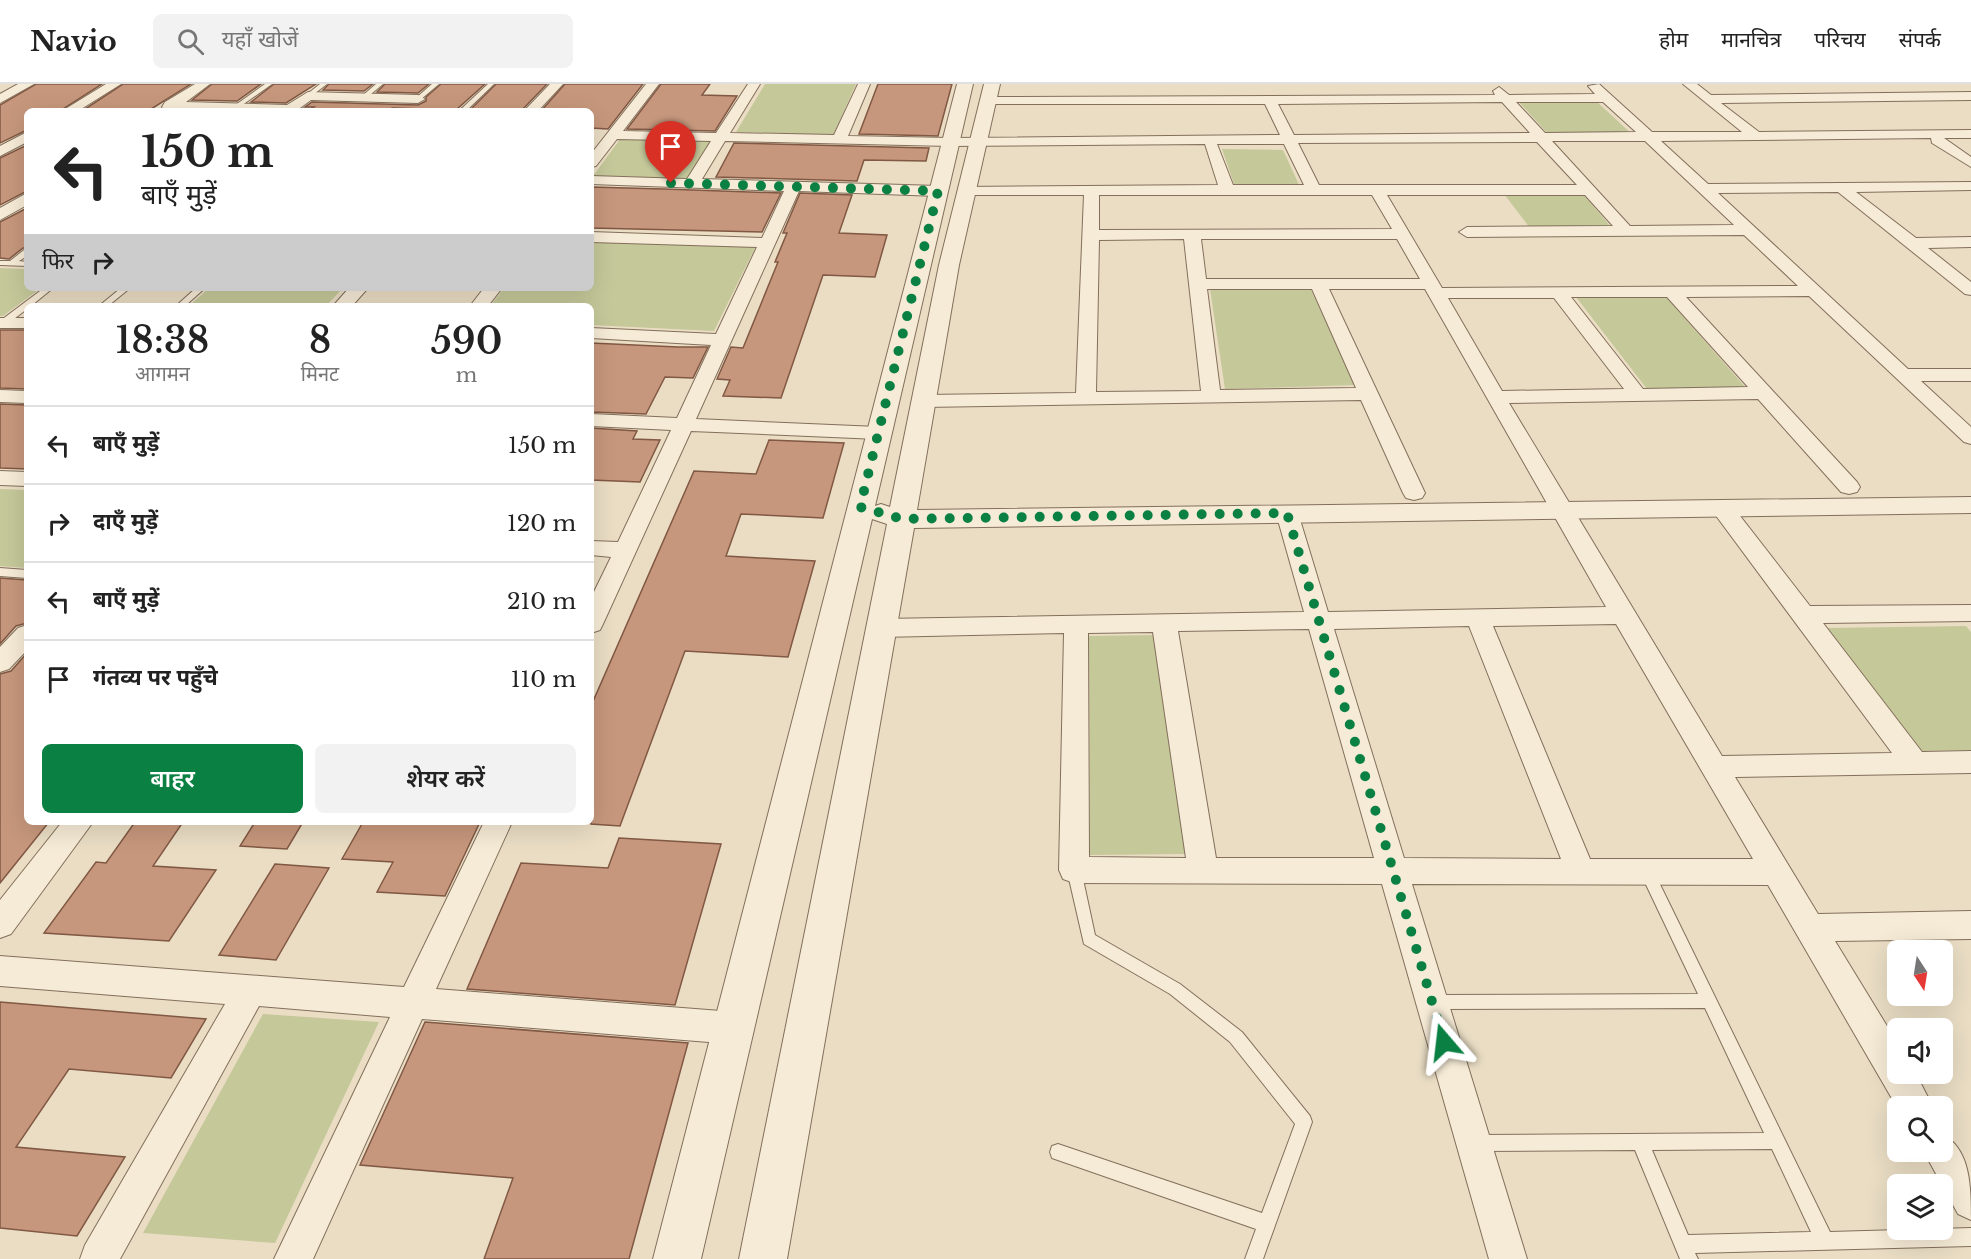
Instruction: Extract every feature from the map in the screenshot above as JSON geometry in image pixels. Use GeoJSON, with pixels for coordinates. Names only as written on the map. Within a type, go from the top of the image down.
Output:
{"type":"FeatureCollection","features":[{"type":"Feature","properties":{"kind":"street"},"geometry":{"type":"LineString","coordinates":[[0,99],[28,84]]}},
{"type":"Feature","properties":{"kind":"street"},"geometry":{"type":"LineString","coordinates":[[74,108],[115,84]]}},
{"type":"Feature","properties":{"kind":"street"},"geometry":{"type":"LineString","coordinates":[[166,108],[204,84]]}},
{"type":"Feature","properties":{"kind":"street"},"geometry":{"type":"LineString","coordinates":[[534,108],[557,84]]}},
{"type":"Feature","properties":{"kind":"street"},"geometry":{"type":"LineString","coordinates":[[594,159],[653,84]]}},
{"type":"Feature","properties":{"kind":"street"},"geometry":{"type":"LineString","coordinates":[[692,183],[754,84]]}},
{"type":"Feature","properties":{"kind":"street"},"geometry":{"type":"LineString","coordinates":[[839,140],[864,84]]}},
{"type":"Feature","properties":{"kind":"street"},"geometry":{"type":"LineString","coordinates":[[1103,84],[1103,100]]}},
{"type":"Feature","properties":{"kind":"street"},"geometry":{"type":"LineString","coordinates":[[1184,84],[1187,100]]}},
{"type":"Feature","properties":{"kind":"street"},"geometry":{"type":"LineString","coordinates":[[1492,84],[1626,231]]}},
{"type":"Feature","properties":{"kind":"street"},"geometry":{"type":"LineString","coordinates":[[1591,84],[1971,438]]}},
{"type":"Feature","properties":{"kind":"street"},"geometry":{"type":"LineString","coordinates":[[1689,84],[1757,137]]}},
{"type":"Feature","properties":{"kind":"street"},"geometry":{"type":"LineString","coordinates":[[1775,84],[1795,98]]}},
{"type":"Feature","properties":{"kind":"street"},"geometry":{"type":"LineString","coordinates":[[1861,84],[1881,97]]}},
{"type":"Feature","properties":{"kind":"street"},"geometry":{"type":"LineString","coordinates":[[677,1259],[878,433],[969,143],[982,90],[1103,100],[1607,98]]}},
{"type":"Feature","properties":{"kind":"street"},"geometry":{"type":"LineString","coordinates":[[292,108],[308,96],[418,99]]}},
{"type":"Feature","properties":{"kind":"street"},"geometry":{"type":"LineString","coordinates":[[1956,96],[1971,105]]}},
{"type":"Feature","properties":{"kind":"street"},"geometry":{"type":"LineString","coordinates":[[1708,99],[1971,96]]}},
{"type":"Feature","properties":{"kind":"street"},"geometry":{"type":"LineString","coordinates":[[408,108],[418,99]]}},
{"type":"Feature","properties":{"kind":"street"},"geometry":{"type":"LineString","coordinates":[[1270,100],[1314,190]]}},
{"type":"Feature","properties":{"kind":"street"},"geometry":{"type":"LineString","coordinates":[[166,108],[254,108]]}},
{"type":"Feature","properties":{"kind":"street"},"geometry":{"type":"LineString","coordinates":[[1652,141],[1971,134]]}},
{"type":"Feature","properties":{"kind":"street"},"geometry":{"type":"LineString","coordinates":[[613,135],[1211,146],[1290,142]]}},
{"type":"Feature","properties":{"kind":"street"},"geometry":{"type":"LineString","coordinates":[[0,152],[24,138]]}},
{"type":"Feature","properties":{"kind":"street"},"geometry":{"type":"LineString","coordinates":[[1937,140],[1971,163]]}},
{"type":"Feature","properties":{"kind":"street"},"geometry":{"type":"LineString","coordinates":[[969,143],[1971,140]]}},
{"type":"Feature","properties":{"kind":"street"},"geometry":{"type":"LineString","coordinates":[[1211,146],[1227,190]]}},
{"type":"Feature","properties":{"kind":"street"},"geometry":{"type":"LineString","coordinates":[[594,180],[953,190],[1588,190]]}},
{"type":"Feature","properties":{"kind":"street"},"geometry":{"type":"LineString","coordinates":[[594,618],[794,186]]}},
{"type":"Feature","properties":{"kind":"street"},"geometry":{"type":"LineString","coordinates":[[1704,189],[1971,186]]}},
{"type":"Feature","properties":{"kind":"street"},"geometry":{"type":"LineString","coordinates":[[1841,187],[1971,290]]}},
{"type":"Feature","properties":{"kind":"street"},"geometry":{"type":"LineString","coordinates":[[763,1259],[950,266],[953,190]]}},
{"type":"Feature","properties":{"kind":"street"},"geometry":{"type":"LineString","coordinates":[[1086,399],[1092,190]]}},
{"type":"Feature","properties":{"kind":"street"},"geometry":{"type":"LineString","coordinates":[[1377,190],[1556,500],[1909,1096]]}},
{"type":"Feature","properties":{"kind":"street"},"geometry":{"type":"LineString","coordinates":[[1492,190],[1524,231]]}},
{"type":"Feature","properties":{"kind":"street"},"geometry":{"type":"LineString","coordinates":[[0,215],[24,200]]}},
{"type":"Feature","properties":{"kind":"street"},"geometry":{"type":"LineString","coordinates":[[1467,232],[1748,230]]}},
{"type":"Feature","properties":{"kind":"street"},"geometry":{"type":"LineString","coordinates":[[1090,235],[1403,234]]}},
{"type":"Feature","properties":{"kind":"street"},"geometry":{"type":"LineString","coordinates":[[1192,235],[1211,397]]}},
{"type":"Feature","properties":{"kind":"street"},"geometry":{"type":"LineString","coordinates":[[594,237],[768,243]]}},
{"type":"Feature","properties":{"kind":"street"},"geometry":{"type":"LineString","coordinates":[[1912,243],[1971,242]]}},
{"type":"Feature","properties":{"kind":"street"},"geometry":{"type":"LineString","coordinates":[[1198,284],[1318,284],[1559,293],[1813,291]]}},
{"type":"Feature","properties":{"kind":"street"},"geometry":{"type":"LineString","coordinates":[[1318,284],[1414,493]]}},
{"type":"Feature","properties":{"kind":"street"},"geometry":{"type":"LineString","coordinates":[[345,303],[356,291]]}},
{"type":"Feature","properties":{"kind":"street"},"geometry":{"type":"LineString","coordinates":[[481,303],[491,291]]}},
{"type":"Feature","properties":{"kind":"street"},"geometry":{"type":"LineString","coordinates":[[1672,292],[1850,487]]}},
{"type":"Feature","properties":{"kind":"street"},"geometry":{"type":"LineString","coordinates":[[1559,293],[1638,395]]}},
{"type":"Feature","properties":{"kind":"street"},"geometry":{"type":"LineString","coordinates":[[1,323],[24,324]]}},
{"type":"Feature","properties":{"kind":"street"},"geometry":{"type":"LineString","coordinates":[[594,333],[723,340]]}},
{"type":"Feature","properties":{"kind":"street"},"geometry":{"type":"LineString","coordinates":[[1904,375],[1971,375]]}},
{"type":"Feature","properties":{"kind":"street"},"geometry":{"type":"LineString","coordinates":[[1497,397],[1764,393]]}},
{"type":"Feature","properties":{"kind":"street"},"geometry":{"type":"LineString","coordinates":[[924,400],[1368,394]]}},
{"type":"Feature","properties":{"kind":"street"},"geometry":{"type":"LineString","coordinates":[[0,396],[24,397]]}},
{"type":"Feature","properties":{"kind":"street"},"geometry":{"type":"LineString","coordinates":[[594,420],[878,433]]}},
{"type":"Feature","properties":{"kind":"street"},"geometry":{"type":"LineString","coordinates":[[0,478],[24,479]]}},
{"type":"Feature","properties":{"kind":"street"},"geometry":{"type":"LineString","coordinates":[[860,507],[1287,513],[1850,487],[1971,486]]}},
{"type":"Feature","properties":{"kind":"street"},"geometry":{"type":"LineString","coordinates":[[904,508],[1414,493],[1722,508],[1971,505]]}},
{"type":"Feature","properties":{"kind":"street"},"geometry":{"type":"LineString","coordinates":[[1722,508],[1915,763]]}},
{"type":"Feature","properties":{"kind":"street"},"geometry":{"type":"LineString","coordinates":[[1287,513],[1508,1259]]}},
{"type":"Feature","properties":{"kind":"street"},"geometry":{"type":"LineString","coordinates":[[594,548],[626,550]]}},
{"type":"Feature","properties":{"kind":"street"},"geometry":{"type":"LineString","coordinates":[[1803,615],[1971,613]]}},
{"type":"Feature","properties":{"kind":"street"},"geometry":{"type":"LineString","coordinates":[[881,628],[1624,615]]}},
{"type":"Feature","properties":{"kind":"street"},"geometry":{"type":"LineString","coordinates":[[1478,618],[1581,872]]}},
{"type":"Feature","properties":{"kind":"street"},"geometry":{"type":"LineString","coordinates":[[1164,623],[1203,871]]}},
{"type":"Feature","properties":{"kind":"street"},"geometry":{"type":"LineString","coordinates":[[1076,625],[1074,870],[1776,872]]}},
{"type":"Feature","properties":{"kind":"street"},"geometry":{"type":"LineString","coordinates":[[0,663],[24,637]]}},
{"type":"Feature","properties":{"kind":"street"},"geometry":{"type":"LineString","coordinates":[[1714,767],[1971,762]]}},
{"type":"Feature","properties":{"kind":"street"},"geometry":{"type":"LineString","coordinates":[[0,924],[77,825]]}},
{"type":"Feature","properties":{"kind":"street"},"geometry":{"type":"LineString","coordinates":[[293,1259],[497,825]]}},
{"type":"Feature","properties":{"kind":"street"},"geometry":{"type":"LineString","coordinates":[[1810,928],[1971,925]]}},
{"type":"Feature","properties":{"kind":"street"},"geometry":{"type":"LineString","coordinates":[[0,971],[734,1028]]}},
{"type":"Feature","properties":{"kind":"street"},"geometry":{"type":"LineString","coordinates":[[105,1259],[250,991]]}},
{"type":"Feature","properties":{"kind":"street"},"geometry":{"type":"LineString","coordinates":[[1948,1162],[1971,1201]]}},
{"type":"Feature","properties":{"kind":"lane"},"geometry":{"type":"LineString","coordinates":[[236,107],[269,84]]}},
{"type":"Feature","properties":{"kind":"lane"},"geometry":{"type":"LineString","coordinates":[[308,96],[324,84]]}},
{"type":"Feature","properties":{"kind":"lane"},"geometry":{"type":"LineString","coordinates":[[363,98],[380,84]]}},
{"type":"Feature","properties":{"kind":"lane"},"geometry":{"type":"LineString","coordinates":[[418,99],[436,84]]}},
{"type":"Feature","properties":{"kind":"lane"},"geometry":{"type":"LineString","coordinates":[[465,108],[491,84]]}},
{"type":"Feature","properties":{"kind":"lane"},"geometry":{"type":"LineString","coordinates":[[11,264],[24,254]]}},
{"type":"Feature","properties":{"kind":"lane"},"geometry":{"type":"LineString","coordinates":[[0,263],[24,264]]}},
{"type":"Feature","properties":{"kind":"lane"},"geometry":{"type":"LineString","coordinates":[[28,303],[45,291]]}},
{"type":"Feature","properties":{"kind":"lane"},"geometry":{"type":"LineString","coordinates":[[107,303],[122,291]]}},
{"type":"Feature","properties":{"kind":"lane"},"geometry":{"type":"LineString","coordinates":[[184,303],[198,291]]}},
{"type":"Feature","properties":{"kind":"lane"},"geometry":{"type":"LineString","coordinates":[[1,323],[24,306]]}},
{"type":"Feature","properties":{"kind":"lane"},"geometry":{"type":"LineString","coordinates":[[0,572],[24,574]]}},
{"type":"Feature","properties":{"kind":"lane"},"geometry":{"type":"LineString","coordinates":[[1074,870],[1089,939],[1175,989],[1236,1037],[1304,1122],[1254,1259]]}},
{"type":"Feature","properties":{"kind":"lane"},"geometry":{"type":"LineString","coordinates":[[1647,872],[1825,1241]]}},
{"type":"Feature","properties":{"kind":"lane"},"geometry":{"type":"LineString","coordinates":[[1432,1002],[1709,1001]]}},
{"type":"Feature","properties":{"kind":"lane"},"geometry":{"type":"LineString","coordinates":[[1474,1143],[1776,1141]]}},
{"type":"Feature","properties":{"kind":"lane"},"geometry":{"type":"LineString","coordinates":[[1640,1142],[1685,1252],[1825,1241],[1971,1237]]}},
{"type":"Feature","properties":{"kind":"lane"},"geometry":{"type":"LineString","coordinates":[[1058,1152],[1267,1224]]}},
{"type":"Feature","properties":{"kind":"green space"},"geometry":{"type":"Polygon","coordinates":[[[765,84],[856,84],[833,135],[736,132],[765,84]]]}},
{"type":"Feature","properties":{"kind":"green space"},"geometry":{"type":"Polygon","coordinates":[[[1519,102],[1597,102],[1633,135],[1550,136],[1519,102]]]}},
{"type":"Feature","properties":{"kind":"green space"},"geometry":{"type":"Polygon","coordinates":[[[621,138],[711,140],[689,178],[594,175],[621,138]]]}},
{"type":"Feature","properties":{"kind":"green space"},"geometry":{"type":"Polygon","coordinates":[[[1222,149],[1283,150],[1300,187],[1235,187],[1222,149]]]}},
{"type":"Feature","properties":{"kind":"green space"},"geometry":{"type":"Polygon","coordinates":[[[1582,193],[1612,228],[1530,228],[1504,194],[1582,193]]]}},
{"type":"Feature","properties":{"kind":"green space"},"geometry":{"type":"Polygon","coordinates":[[[594,240],[756,246],[714,331],[594,325],[594,303],[492,303],[502,291],[594,291],[594,240]]]}},
{"type":"Feature","properties":{"kind":"green space"},"geometry":{"type":"Polygon","coordinates":[[[0,268],[24,269],[24,291],[37,291],[0,316],[0,268]]]}},
{"type":"Feature","properties":{"kind":"green space"},"geometry":{"type":"Polygon","coordinates":[[[1310,288],[1356,385],[1225,389],[1210,289],[1310,288]]]}},
{"type":"Feature","properties":{"kind":"green space"},"geometry":{"type":"Polygon","coordinates":[[[206,291],[340,291],[329,303],[192,303],[206,291]]]}},
{"type":"Feature","properties":{"kind":"green space"},"geometry":{"type":"Polygon","coordinates":[[[1665,296],[1746,388],[1647,389],[1576,297],[1665,296]]]}},
{"type":"Feature","properties":{"kind":"green space"},"geometry":{"type":"Polygon","coordinates":[[[0,489],[24,490],[24,568],[0,566],[0,489]]]}},
{"type":"Feature","properties":{"kind":"green space"},"geometry":{"type":"Polygon","coordinates":[[[1966,626],[1971,632],[1971,750],[1922,751],[1827,628],[1966,626]]]}},
{"type":"Feature","properties":{"kind":"green space"},"geometry":{"type":"Polygon","coordinates":[[[1155,635],[1188,854],[1090,855],[1089,636],[1155,635]]]}},
{"type":"Feature","properties":{"kind":"green space"},"geometry":{"type":"Polygon","coordinates":[[[263,1014],[379,1022],[275,1243],[143,1233],[263,1014]]]}},
{"type":"Feature","properties":{"kind":"building"},"geometry":{"type":"Polygon","coordinates":[[[36,84],[102,84],[65,108],[24,108],[24,131],[0,143],[0,105],[36,84]]]}},
{"type":"Feature","properties":{"kind":"building"},"geometry":{"type":"Polygon","coordinates":[[[123,84],[191,84],[153,108],[87,108],[123,84]]]}},
{"type":"Feature","properties":{"kind":"building"},"geometry":{"type":"Polygon","coordinates":[[[212,84],[261,84],[237,101],[192,100],[212,84]]]}},
{"type":"Feature","properties":{"kind":"building"},"geometry":{"type":"Polygon","coordinates":[[[274,84],[316,84],[286,103],[251,102],[274,84]]]}},
{"type":"Feature","properties":{"kind":"building"},"geometry":{"type":"Polygon","coordinates":[[[329,84],[373,84],[364,91],[323,90],[329,84]]]}},
{"type":"Feature","properties":{"kind":"building"},"geometry":{"type":"Polygon","coordinates":[[[385,84],[429,84],[418,93],[377,92],[385,84]]]}},
{"type":"Feature","properties":{"kind":"building"},"geometry":{"type":"Polygon","coordinates":[[[441,84],[485,84],[458,108],[305,107],[312,102],[418,105],[426,101],[426,97],[441,84]]]}},
{"type":"Feature","properties":{"kind":"building"},"geometry":{"type":"Polygon","coordinates":[[[496,84],[547,84],[524,108],[472,108],[496,84]]]}},
{"type":"Feature","properties":{"kind":"building"},"geometry":{"type":"Polygon","coordinates":[[[565,84],[643,84],[608,129],[594,128],[594,108],[544,108],[565,84]]]}},
{"type":"Feature","properties":{"kind":"building"},"geometry":{"type":"Polygon","coordinates":[[[661,84],[710,84],[702,95],[737,96],[715,131],[627,129],[661,84]]]}},
{"type":"Feature","properties":{"kind":"building"},"geometry":{"type":"Polygon","coordinates":[[[878,84],[952,84],[938,136],[859,134],[878,84]]]}},
{"type":"Feature","properties":{"kind":"building"},"geometry":{"type":"Polygon","coordinates":[[[734,143],[929,148],[926,161],[864,160],[857,181],[716,177],[734,143]]]}},
{"type":"Feature","properties":{"kind":"building"},"geometry":{"type":"Polygon","coordinates":[[[24,146],[24,193],[0,205],[0,158],[24,146]]]}},
{"type":"Feature","properties":{"kind":"building"},"geometry":{"type":"Polygon","coordinates":[[[594,187],[781,193],[762,232],[594,228],[594,187]]]}},
{"type":"Feature","properties":{"kind":"building"},"geometry":{"type":"Polygon","coordinates":[[[800,193],[852,195],[839,233],[887,235],[875,277],[823,275],[781,398],[723,396],[730,380],[717,379],[731,347],[743,348],[778,262],[775,262],[787,233],[783,233],[800,193]]]}},
{"type":"Feature","properties":{"kind":"building"},"geometry":{"type":"Polygon","coordinates":[[[24,210],[24,248],[9,259],[0,258],[0,222],[24,210]]]}},
{"type":"Feature","properties":{"kind":"building"},"geometry":{"type":"Polygon","coordinates":[[[0,330],[24,330],[24,389],[0,388],[0,330]]]}},
{"type":"Feature","properties":{"kind":"building"},"geometry":{"type":"Polygon","coordinates":[[[594,343],[708,347],[693,378],[665,377],[646,414],[594,412],[594,343]]]}},
{"type":"Feature","properties":{"kind":"building"},"geometry":{"type":"Polygon","coordinates":[[[0,404],[24,405],[24,469],[0,468],[0,404]]]}},
{"type":"Feature","properties":{"kind":"building"},"geometry":{"type":"Polygon","coordinates":[[[594,428],[637,431],[633,439],[660,440],[640,482],[594,480],[594,428]]]}},
{"type":"Feature","properties":{"kind":"building"},"geometry":{"type":"Polygon","coordinates":[[[769,440],[844,443],[823,518],[741,514],[726,556],[815,561],[788,657],[685,651],[620,826],[594,824],[594,699],[694,471],[756,474],[769,440]]]}},
{"type":"Feature","properties":{"kind":"building"},"geometry":{"type":"Polygon","coordinates":[[[0,578],[24,580],[24,624],[16,626],[0,644],[0,578]]]}},
{"type":"Feature","properties":{"kind":"building"},"geometry":{"type":"Polygon","coordinates":[[[24,656],[24,825],[47,825],[0,883],[0,674],[11,671],[24,656]]]}},
{"type":"Feature","properties":{"kind":"building"},"geometry":{"type":"Polygon","coordinates":[[[133,825],[181,825],[153,866],[216,870],[169,941],[44,933],[96,862],[106,863],[133,825]]]}},
{"type":"Feature","properties":{"kind":"building"},"geometry":{"type":"Polygon","coordinates":[[[253,825],[301,825],[287,849],[240,846],[253,825]]]}},
{"type":"Feature","properties":{"kind":"building"},"geometry":{"type":"Polygon","coordinates":[[[361,825],[479,825],[445,896],[377,892],[393,862],[342,859],[361,825]]]}},
{"type":"Feature","properties":{"kind":"building"},"geometry":{"type":"Polygon","coordinates":[[[619,838],[721,844],[675,1005],[467,989],[521,863],[608,868],[619,838]]]}},
{"type":"Feature","properties":{"kind":"building"},"geometry":{"type":"Polygon","coordinates":[[[275,864],[329,868],[276,960],[219,955],[275,864]]]}},
{"type":"Feature","properties":{"kind":"building"},"geometry":{"type":"Polygon","coordinates":[[[0,1002],[206,1019],[171,1078],[69,1069],[16,1147],[125,1157],[77,1236],[0,1228],[0,1002]]]}},
{"type":"Feature","properties":{"kind":"building"},"geometry":{"type":"Polygon","coordinates":[[[425,1022],[688,1043],[629,1259],[484,1259],[513,1178],[360,1165],[425,1022]]]}},
{"type":"Feature","properties":{"kind":"route"},"geometry":{"type":"LineString","coordinates":[[671,183],[938,191],[860,507],[902,519],[1287,513],[1444,1042]]}}]}
